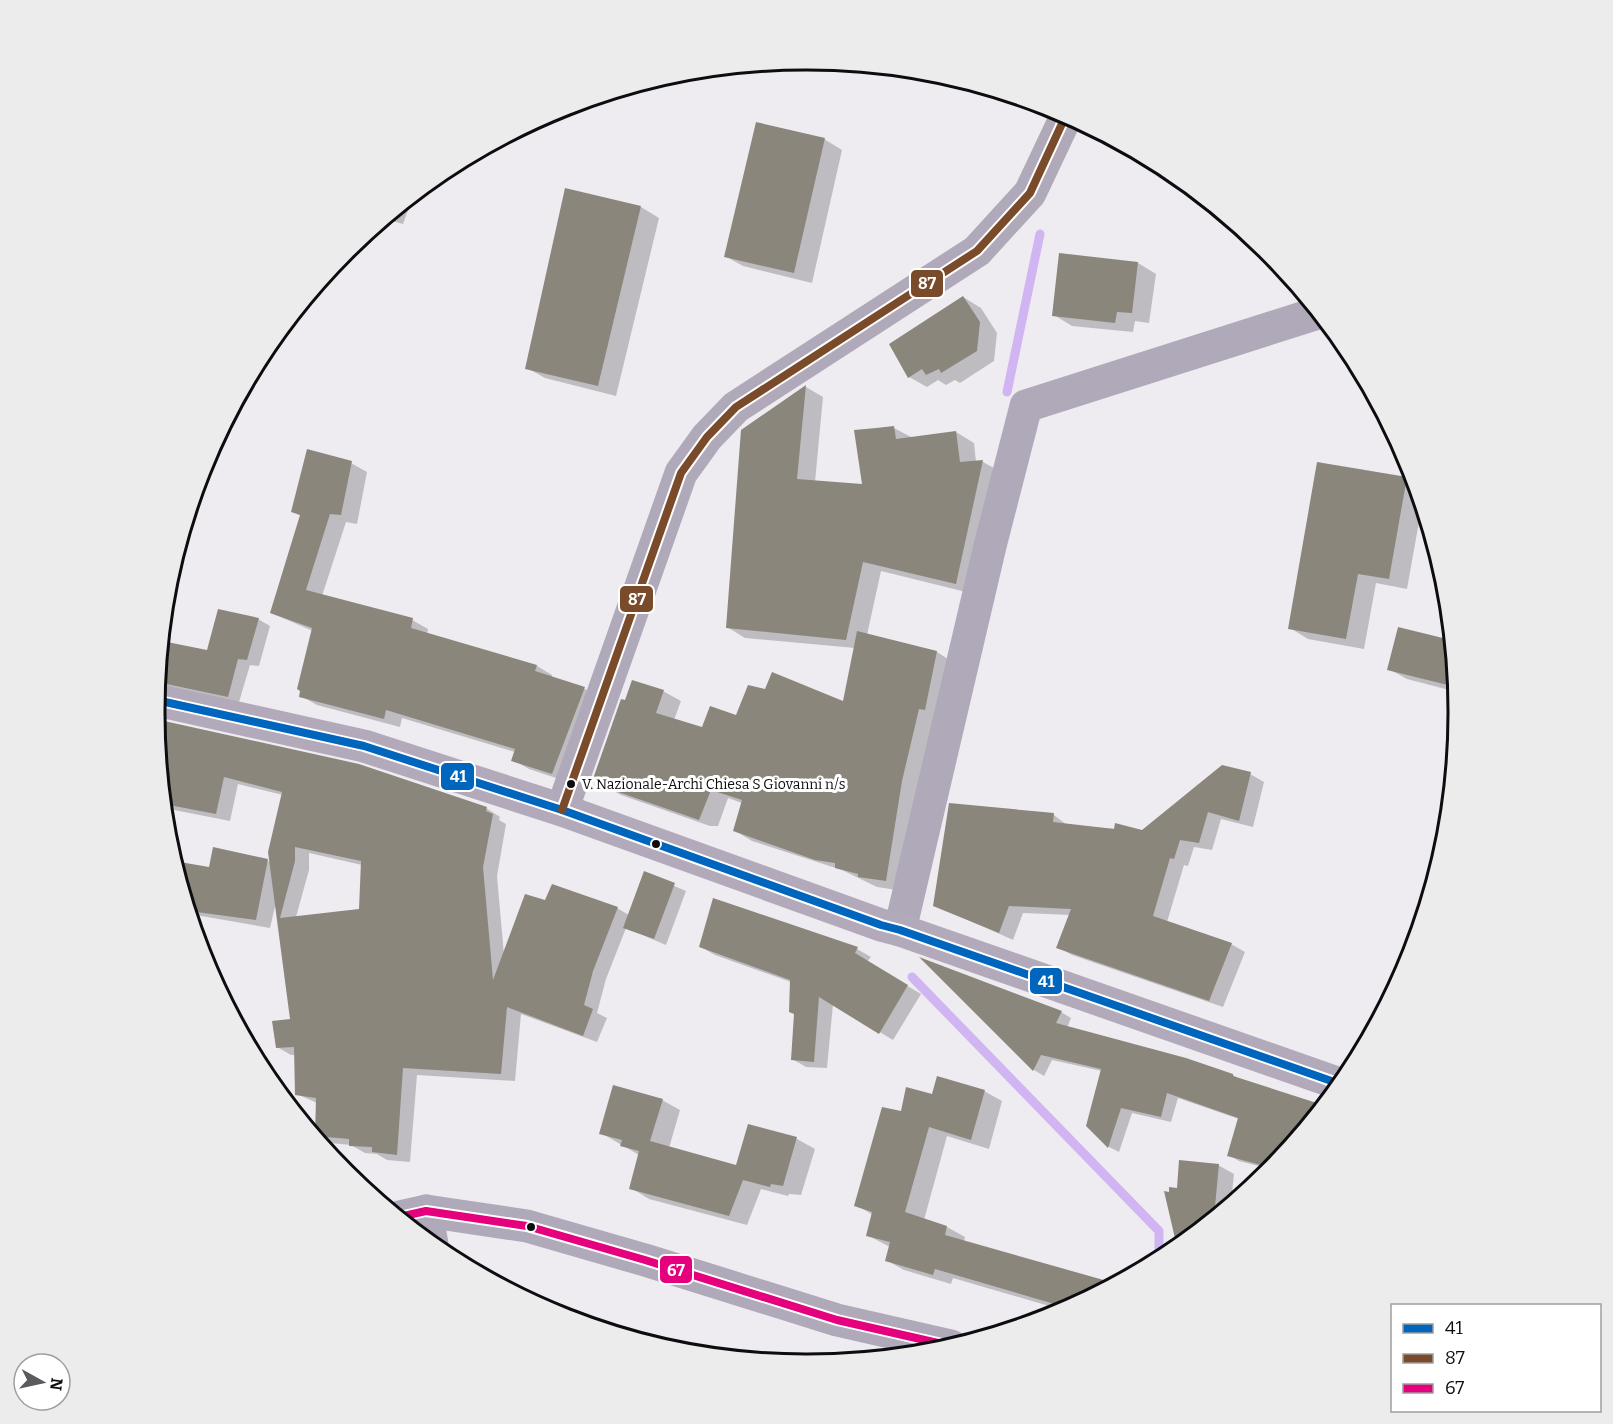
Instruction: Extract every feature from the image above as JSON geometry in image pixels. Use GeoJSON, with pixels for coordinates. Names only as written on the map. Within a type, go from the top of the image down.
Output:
{"type":"FeatureCollection","features":[{"type":"Feature","properties":{"kind":"main road"},"geometry":{"type":"LineString","coordinates":[[165,702],[364,746],[562,810],[881,925],[1331,1081]]}},
{"type":"Feature","properties":{"kind":"street"},"geometry":{"type":"LineString","coordinates":[[562,810],[681,473],[707,437],[736,407],[977,251],[1030,193],[1063,124]]}},
{"type":"Feature","properties":{"kind":"street"},"geometry":{"type":"LineString","coordinates":[[900,930],[990,546],[1026,406],[1310,315]]}},
{"type":"Feature","properties":{"kind":"street"},"geometry":{"type":"LineString","coordinates":[[412,1214],[527,1226],[837,1320],[930,1341]]}},
{"type":"Feature","properties":{"kind":"building"},"geometry":{"type":"Polygon","coordinates":[[[756,122],[825,138],[794,273],[724,257],[756,122]]]}},
{"type":"Feature","properties":{"kind":"building"},"geometry":{"type":"Polygon","coordinates":[[[565,188],[641,206],[598,386],[525,369],[565,188]]]}},
{"type":"Feature","properties":{"kind":"building"},"geometry":{"type":"Polygon","coordinates":[[[1059,253],[1138,262],[1132,313],[1117,312],[1115,323],[1052,316],[1059,253]]]}},
{"type":"Feature","properties":{"kind":"building"},"geometry":{"type":"Polygon","coordinates":[[[963,296],[980,322],[977,351],[941,373],[939,369],[926,375],[922,369],[908,378],[889,344],[963,296]]]}},
{"type":"Feature","properties":{"kind":"building"},"geometry":{"type":"Polygon","coordinates":[[[806,385],[797,479],[862,484],[854,430],[894,426],[896,439],[956,431],[960,462],[983,460],[956,584],[863,562],[846,640],[726,628],[741,430],[806,385]]]}},
{"type":"Feature","properties":{"kind":"building"},"geometry":{"type":"Polygon","coordinates":[[[307,449],[352,461],[341,515],[330,514],[306,590],[413,618],[411,628],[537,665],[535,671],[585,687],[552,774],[511,761],[515,749],[386,710],[384,719],[299,697],[300,691],[297,689],[312,628],[270,613],[300,515],[291,512],[307,449]]]}},
{"type":"Feature","properties":{"kind":"building"},"geometry":{"type":"Polygon","coordinates":[[[1317,462],[1403,476],[1406,484],[1389,579],[1358,574],[1346,639],[1288,629],[1317,462]]]}},
{"type":"Feature","properties":{"kind":"building"},"geometry":{"type":"Polygon","coordinates":[[[218,609],[259,618],[247,660],[238,659],[228,697],[166,684],[169,642],[207,650],[218,609]]]}},
{"type":"Feature","properties":{"kind":"building"},"geometry":{"type":"Polygon","coordinates":[[[1398,627],[1444,638],[1447,685],[1387,670],[1398,627]]]}},
{"type":"Feature","properties":{"kind":"building"},"geometry":{"type":"Polygon","coordinates":[[[857,631],[937,651],[925,710],[919,709],[902,781],[886,881],[858,877],[858,874],[835,868],[835,863],[815,860],[733,831],[742,800],[711,790],[699,820],[601,786],[594,776],[621,699],[625,700],[632,680],[664,690],[656,713],[702,727],[710,706],[736,715],[748,685],[765,689],[772,672],[843,701],[857,631]]]}},
{"type":"Feature","properties":{"kind":"building"},"geometry":{"type":"Polygon","coordinates":[[[165,721],[359,764],[487,807],[486,811],[493,814],[483,867],[493,980],[525,894],[545,900],[552,884],[618,907],[593,971],[584,1005],[593,1009],[583,1036],[507,1007],[501,1074],[403,1068],[397,1155],[372,1152],[372,1147],[349,1146],[349,1139],[326,1137],[315,1124],[316,1098],[295,1095],[294,1047],[276,1048],[272,1021],[290,1019],[268,852],[282,792],[224,777],[216,814],[172,805],[165,721]],[[295,847],[295,861],[280,918],[359,909],[361,861],[295,847]]]}},
{"type":"Feature","properties":{"kind":"building"},"geometry":{"type":"Polygon","coordinates":[[[1222,765],[1251,772],[1239,821],[1208,812],[1199,843],[1180,840],[1174,859],[1170,858],[1153,916],[1232,943],[1209,1001],[1056,948],[1071,909],[1009,906],[999,933],[933,906],[949,803],[1054,813],[1053,822],[1114,829],[1115,823],[1142,830],[1222,765]]]}},
{"type":"Feature","properties":{"kind":"building"},"geometry":{"type":"Polygon","coordinates":[[[213,847],[268,859],[256,920],[197,912],[183,863],[209,867],[213,847]]]}},
{"type":"Feature","properties":{"kind":"building"},"geometry":{"type":"Polygon","coordinates":[[[644,871],[675,883],[654,939],[623,928],[644,871]]]}},
{"type":"Feature","properties":{"kind":"building"},"geometry":{"type":"Polygon","coordinates":[[[713,898],[858,947],[855,953],[908,985],[879,1034],[819,997],[814,1062],[791,1060],[794,1014],[789,1012],[790,980],[699,947],[713,898]]]}},
{"type":"Feature","properties":{"kind":"building"},"geometry":{"type":"Polygon","coordinates":[[[919,957],[1062,1011],[1056,1023],[1186,1058],[1315,1103],[1261,1165],[1227,1156],[1238,1118],[1167,1093],[1161,1117],[1121,1108],[1108,1148],[1086,1126],[1101,1069],[1041,1055],[1033,1071],[919,957]]]}},
{"type":"Feature","properties":{"kind":"building"},"geometry":{"type":"Polygon","coordinates":[[[937,1076],[985,1090],[971,1140],[929,1127],[905,1212],[947,1226],[945,1235],[1104,1280],[1054,1304],[935,1269],[933,1275],[885,1261],[890,1242],[866,1236],[872,1212],[854,1206],[882,1107],[901,1111],[906,1087],[932,1094],[937,1076]]]}},
{"type":"Feature","properties":{"kind":"building"},"geometry":{"type":"Polygon","coordinates":[[[613,1085],[663,1099],[650,1141],[736,1165],[748,1124],[797,1137],[783,1186],[771,1184],[770,1187],[743,1180],[729,1216],[629,1189],[639,1151],[620,1146],[622,1140],[599,1134],[613,1085]]]}},
{"type":"Feature","properties":{"kind":"building"},"geometry":{"type":"Polygon","coordinates":[[[1179,1160],[1219,1164],[1215,1206],[1175,1237],[1164,1191],[1169,1192],[1169,1187],[1177,1188],[1179,1160]]]}},
{"type":"Feature","properties":{"kind":"waterway"},"geometry":{"type":"LineString","coordinates":[[1007,392],[1040,234]]}},
{"type":"Feature","properties":{"kind":"waterway"},"geometry":{"type":"LineString","coordinates":[[912,977],[1159,1231],[1159,1248]]}},
{"type":"Feature","properties":{"kind":"transit line","name":"87"},"geometry":{"type":"LineString","coordinates":[[562,810],[681,473],[707,437],[736,407],[977,251],[1030,193],[1062,124]]}},
{"type":"Feature","properties":{"kind":"transit line","name":"41"},"geometry":{"type":"LineString","coordinates":[[165,702],[364,746],[562,810],[881,925],[1331,1081]]}},
{"type":"Feature","properties":{"kind":"transit line","name":"67"},"geometry":{"type":"LineString","coordinates":[[409,1215],[426,1211],[527,1226],[837,1320],[930,1341]]}},
{"type":"Feature","properties":{"kind":"place","name":"V. Nazionale-Archi Chiesa S Giovanni n/s"},"geometry":{"type":"Point","coordinates":[571,784]}}]}
